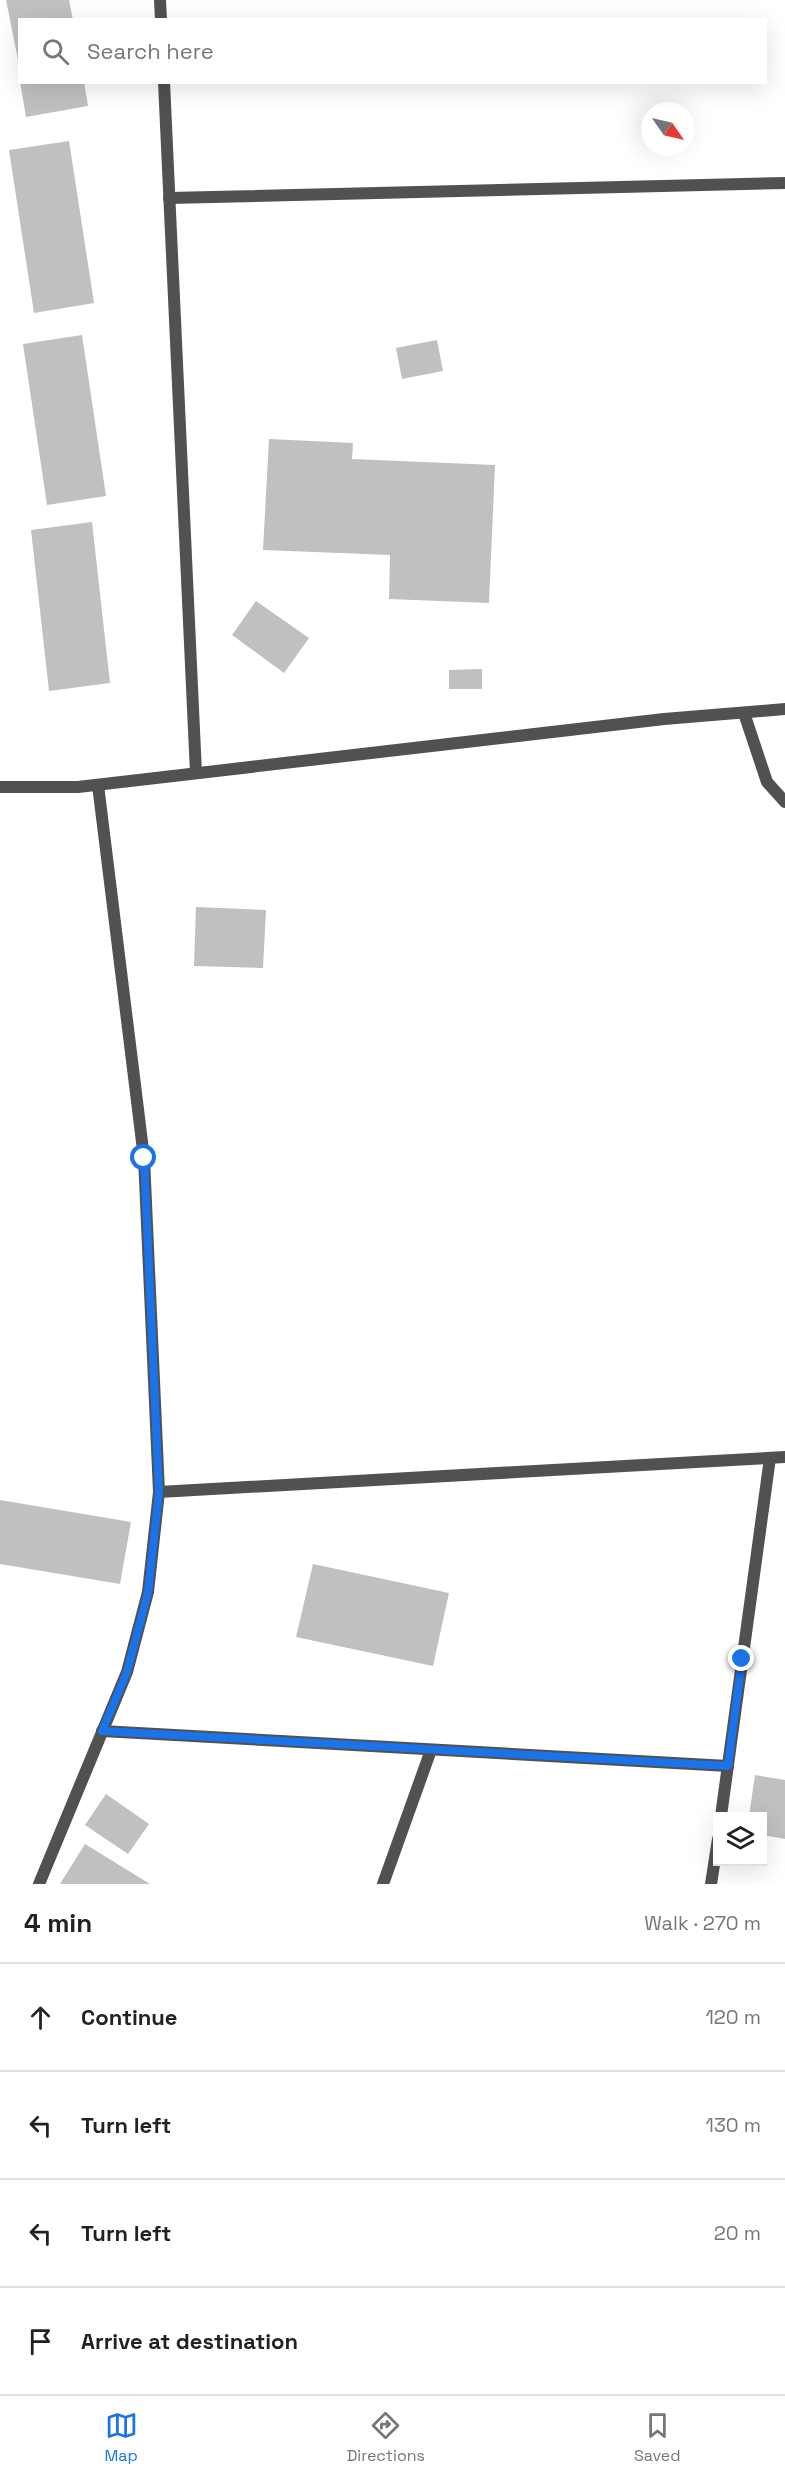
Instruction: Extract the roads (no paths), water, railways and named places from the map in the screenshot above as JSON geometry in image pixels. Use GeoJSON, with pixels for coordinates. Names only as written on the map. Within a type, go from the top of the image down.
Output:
{"type":"FeatureCollection","features":[{"type":"Feature","properties":{"kind":"street"},"geometry":{"type":"LineString","coordinates":[[160,0],[161,18]]}},
{"type":"Feature","properties":{"kind":"street"},"geometry":{"type":"LineString","coordinates":[[164,84],[196,773]]}},
{"type":"Feature","properties":{"kind":"street"},"geometry":{"type":"LineString","coordinates":[[169,198],[785,183]]}},
{"type":"Feature","properties":{"kind":"street"},"geometry":{"type":"LineString","coordinates":[[0,787],[98,785],[785,709]]}},
{"type":"Feature","properties":{"kind":"street"},"geometry":{"type":"LineString","coordinates":[[744,713],[767,782],[785,802]]}},
{"type":"Feature","properties":{"kind":"street"},"geometry":{"type":"LineString","coordinates":[[39,1884],[127,1672],[148,1592],[159,1492],[144,1158],[98,785]]}},
{"type":"Feature","properties":{"kind":"street"},"geometry":{"type":"LineString","coordinates":[[159,1492],[785,1456]]}},
{"type":"Feature","properties":{"kind":"street"},"geometry":{"type":"LineString","coordinates":[[722,1812],[770,1458]]}},
{"type":"Feature","properties":{"kind":"street"},"geometry":{"type":"LineString","coordinates":[[102,1731],[728,1766]]}},
{"type":"Feature","properties":{"kind":"street"},"geometry":{"type":"LineString","coordinates":[[383,1884],[431,1750]]}},
{"type":"Feature","properties":{"kind":"street"},"geometry":{"type":"LineString","coordinates":[[711,1884],[713,1866]]}}]}
